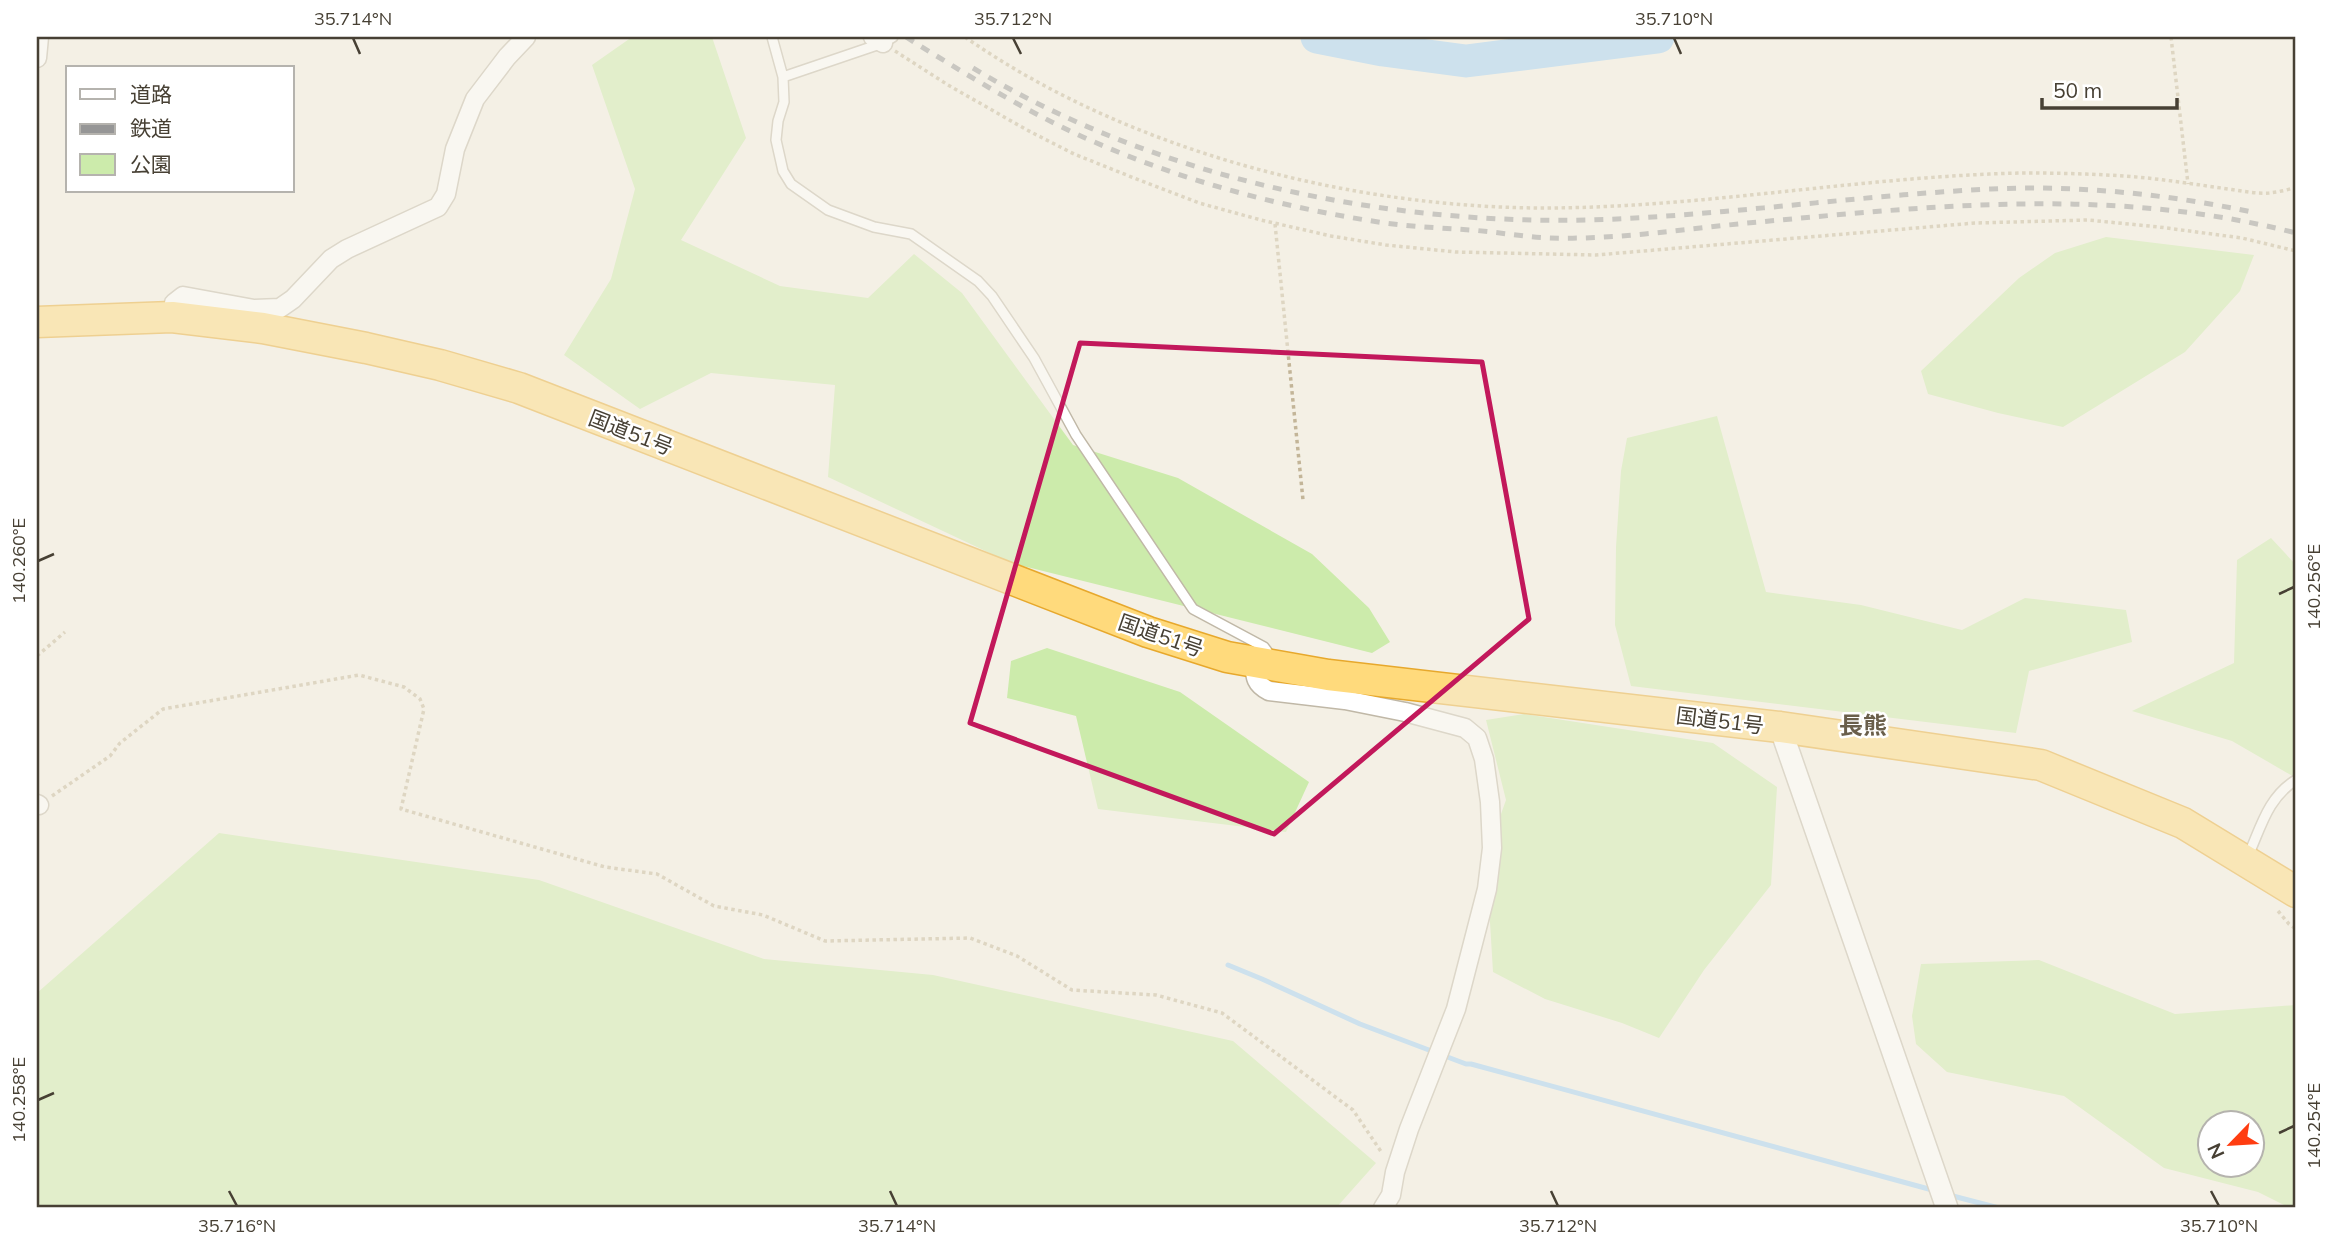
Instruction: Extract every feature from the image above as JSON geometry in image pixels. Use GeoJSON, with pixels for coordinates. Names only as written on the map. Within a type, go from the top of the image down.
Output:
{"type":"FeatureCollection","features":[{"type":"Feature","properties":{"kind":"highway","name":"国道51号"},"geometry":{"type":"LineString","coordinates":[[37,322],[172,317],[263,328],[440,365],[519,388],[1147,632],[1227,657],[1328,675],[1780,727],[2041,765],[2183,823],[2296,892]]}},
{"type":"Feature","properties":{"kind":"street"},"geometry":{"type":"LineString","coordinates":[[37,58],[39,37]]}},
{"type":"Feature","properties":{"kind":"street"},"geometry":{"type":"LineString","coordinates":[[172,317],[174,303],[183,296],[254,309],[280,308],[293,299],[331,260],[347,249],[438,207],[446,194],[455,149],[475,99],[526,37]]}},
{"type":"Feature","properties":{"kind":"street"},"geometry":{"type":"LineString","coordinates":[[1261,663],[1255,680],[1269,691],[1345,700],[1465,728],[1477,738],[1484,759],[1490,802],[1492,848],[1487,888],[1456,1010],[1409,1129],[1395,1172],[1391,1195],[1383,1208]]}},
{"type":"Feature","properties":{"kind":"street"},"geometry":{"type":"LineString","coordinates":[[1780,727],[1947,1208]]}},
{"type":"Feature","properties":{"kind":"lane"},"geometry":{"type":"LineString","coordinates":[[772,37],[783,77],[784,102],[776,140],[783,171],[791,184],[828,210],[874,227],[911,234],[978,281],[992,296],[1034,358],[1076,435],[1193,609],[1264,647],[1267,651],[1261,663]]}},
{"type":"Feature","properties":{"kind":"lane"},"geometry":{"type":"LineString","coordinates":[[783,77],[883,39]]}},
{"type":"Feature","properties":{"kind":"lane"},"geometry":{"type":"LineString","coordinates":[[2245,861],[2271,803],[2286,786],[2296,780]]}},
{"type":"Feature","properties":{"kind":"path"},"geometry":{"type":"LineString","coordinates":[[965,37],[1036,82],[1170,141],[1287,177],[1394,197],[1551,208],[1731,197],[1945,176],[2027,173],[2144,178],[2268,194],[2296,187]]}},
{"type":"Feature","properties":{"kind":"path"},"geometry":{"type":"LineString","coordinates":[[2171,37],[2188,184]]}},
{"type":"Feature","properties":{"kind":"path"},"geometry":{"type":"LineString","coordinates":[[883,39],[948,86],[1074,154],[1199,204],[1331,236],[1386,245],[1456,252],[1595,256],[1975,223],[2088,220],[2242,238],[2296,251]]}},
{"type":"Feature","properties":{"kind":"path"},"geometry":{"type":"LineString","coordinates":[[1275,223],[1303,500]]}},
{"type":"Feature","properties":{"kind":"path"},"geometry":{"type":"LineString","coordinates":[[37,656],[65,632]]}},
{"type":"Feature","properties":{"kind":"path"},"geometry":{"type":"LineString","coordinates":[[38,805],[110,756],[120,743],[163,709],[359,675],[404,687],[420,699],[424,709],[401,809],[605,867],[657,874],[714,906],[763,915],[825,941],[970,938],[1017,956],[1072,990],[1156,995],[1222,1013],[1353,1110],[1395,1172]]}},
{"type":"Feature","properties":{"kind":"highlighted area"},"geometry":{"type":"Polygon","coordinates":[[[1080,343],[1482,362],[1529,619],[1274,834],[970,723],[1080,343]]]}},
{"type":"Feature","properties":{"kind":"green space"},"geometry":{"type":"Polygon","coordinates":[[[632,37],[712,37],[746,138],[681,240],[780,286],[868,298],[914,254],[962,293],[1073,445],[1178,478],[1312,554],[1369,608],[1390,642],[1372,653],[1011,563],[828,477],[835,385],[711,373],[640,409],[564,355],[611,279],[635,189],[592,65],[632,37]]]}},
{"type":"Feature","properties":{"kind":"green space"},"geometry":{"type":"Polygon","coordinates":[[[2106,237],[2254,255],[2240,291],[2185,352],[2063,427],[1928,394],[1921,371],[2019,278],[2055,253],[2106,237]]]}},
{"type":"Feature","properties":{"kind":"green space"},"geometry":{"type":"Polygon","coordinates":[[[1717,416],[1766,592],[1861,605],[1962,630],[2025,598],[2126,610],[2132,642],[2029,671],[2016,733],[1631,686],[1615,625],[1616,547],[1621,471],[1627,438],[1717,416]]]}},
{"type":"Feature","properties":{"kind":"green space"},"geometry":{"type":"Polygon","coordinates":[[[2271,538],[2296,565],[2296,778],[2232,741],[2132,711],[2234,663],[2237,560],[2271,538]]]}},
{"type":"Feature","properties":{"kind":"green space"},"geometry":{"type":"Polygon","coordinates":[[[1047,648],[1180,692],[1309,782],[1286,832],[1098,809],[1076,716],[1007,698],[1011,661],[1047,648]]]}},
{"type":"Feature","properties":{"kind":"green space"},"geometry":{"type":"Polygon","coordinates":[[[1524,714],[1713,743],[1777,787],[1771,885],[1704,970],[1659,1038],[1622,1023],[1545,999],[1493,972],[1486,856],[1506,800],[1486,720],[1524,714]]]}},
{"type":"Feature","properties":{"kind":"green space"},"geometry":{"type":"Polygon","coordinates":[[[219,833],[539,880],[764,959],[933,975],[1233,1041],[1376,1163],[1336,1208],[37,1208],[37,993],[219,833]]]}},
{"type":"Feature","properties":{"kind":"green space"},"geometry":{"type":"Polygon","coordinates":[[[2039,960],[2175,1014],[2296,1005],[2296,1208],[2290,1208],[2258,1192],[2203,1178],[2266,1178],[2266,1108],[2196,1108],[2196,1176],[2164,1168],[2064,1096],[1947,1072],[1916,1044],[1912,1016],[1921,964],[2039,960]]]}},
{"type":"Feature","properties":{"kind":"waterway"},"geometry":{"type":"LineString","coordinates":[[1317,37],[1383,50],[1466,61],[1658,37]]}},
{"type":"Feature","properties":{"kind":"waterway"},"geometry":{"type":"LineString","coordinates":[[1228,965],[1360,1024],[1466,1064],[1936,1191]]}},
{"type":"Feature","properties":{"kind":"waterway"},"geometry":{"type":"LineString","coordinates":[[1949,1195],[1999,1208]]}},
{"type":"Feature","properties":{"kind":"railway"},"geometry":{"type":"LineString","coordinates":[[906,37],[1047,120],[1144,162],[1263,199],[1385,223],[1576,238],[1895,210],[2029,204],[2162,209],[2296,233]]}},
{"type":"Feature","properties":{"kind":"railway"},"geometry":{"type":"LineString","coordinates":[[973,68],[1046,108],[1123,141],[1202,169],[1284,190],[1367,206],[1451,216],[1534,220],[1617,219],[2024,188],[2122,192],[2252,212]]}},
{"type":"Feature","properties":{"kind":"district","name":"長熊"},"geometry":{"type":"Point","coordinates":[1863,725]}}]}
